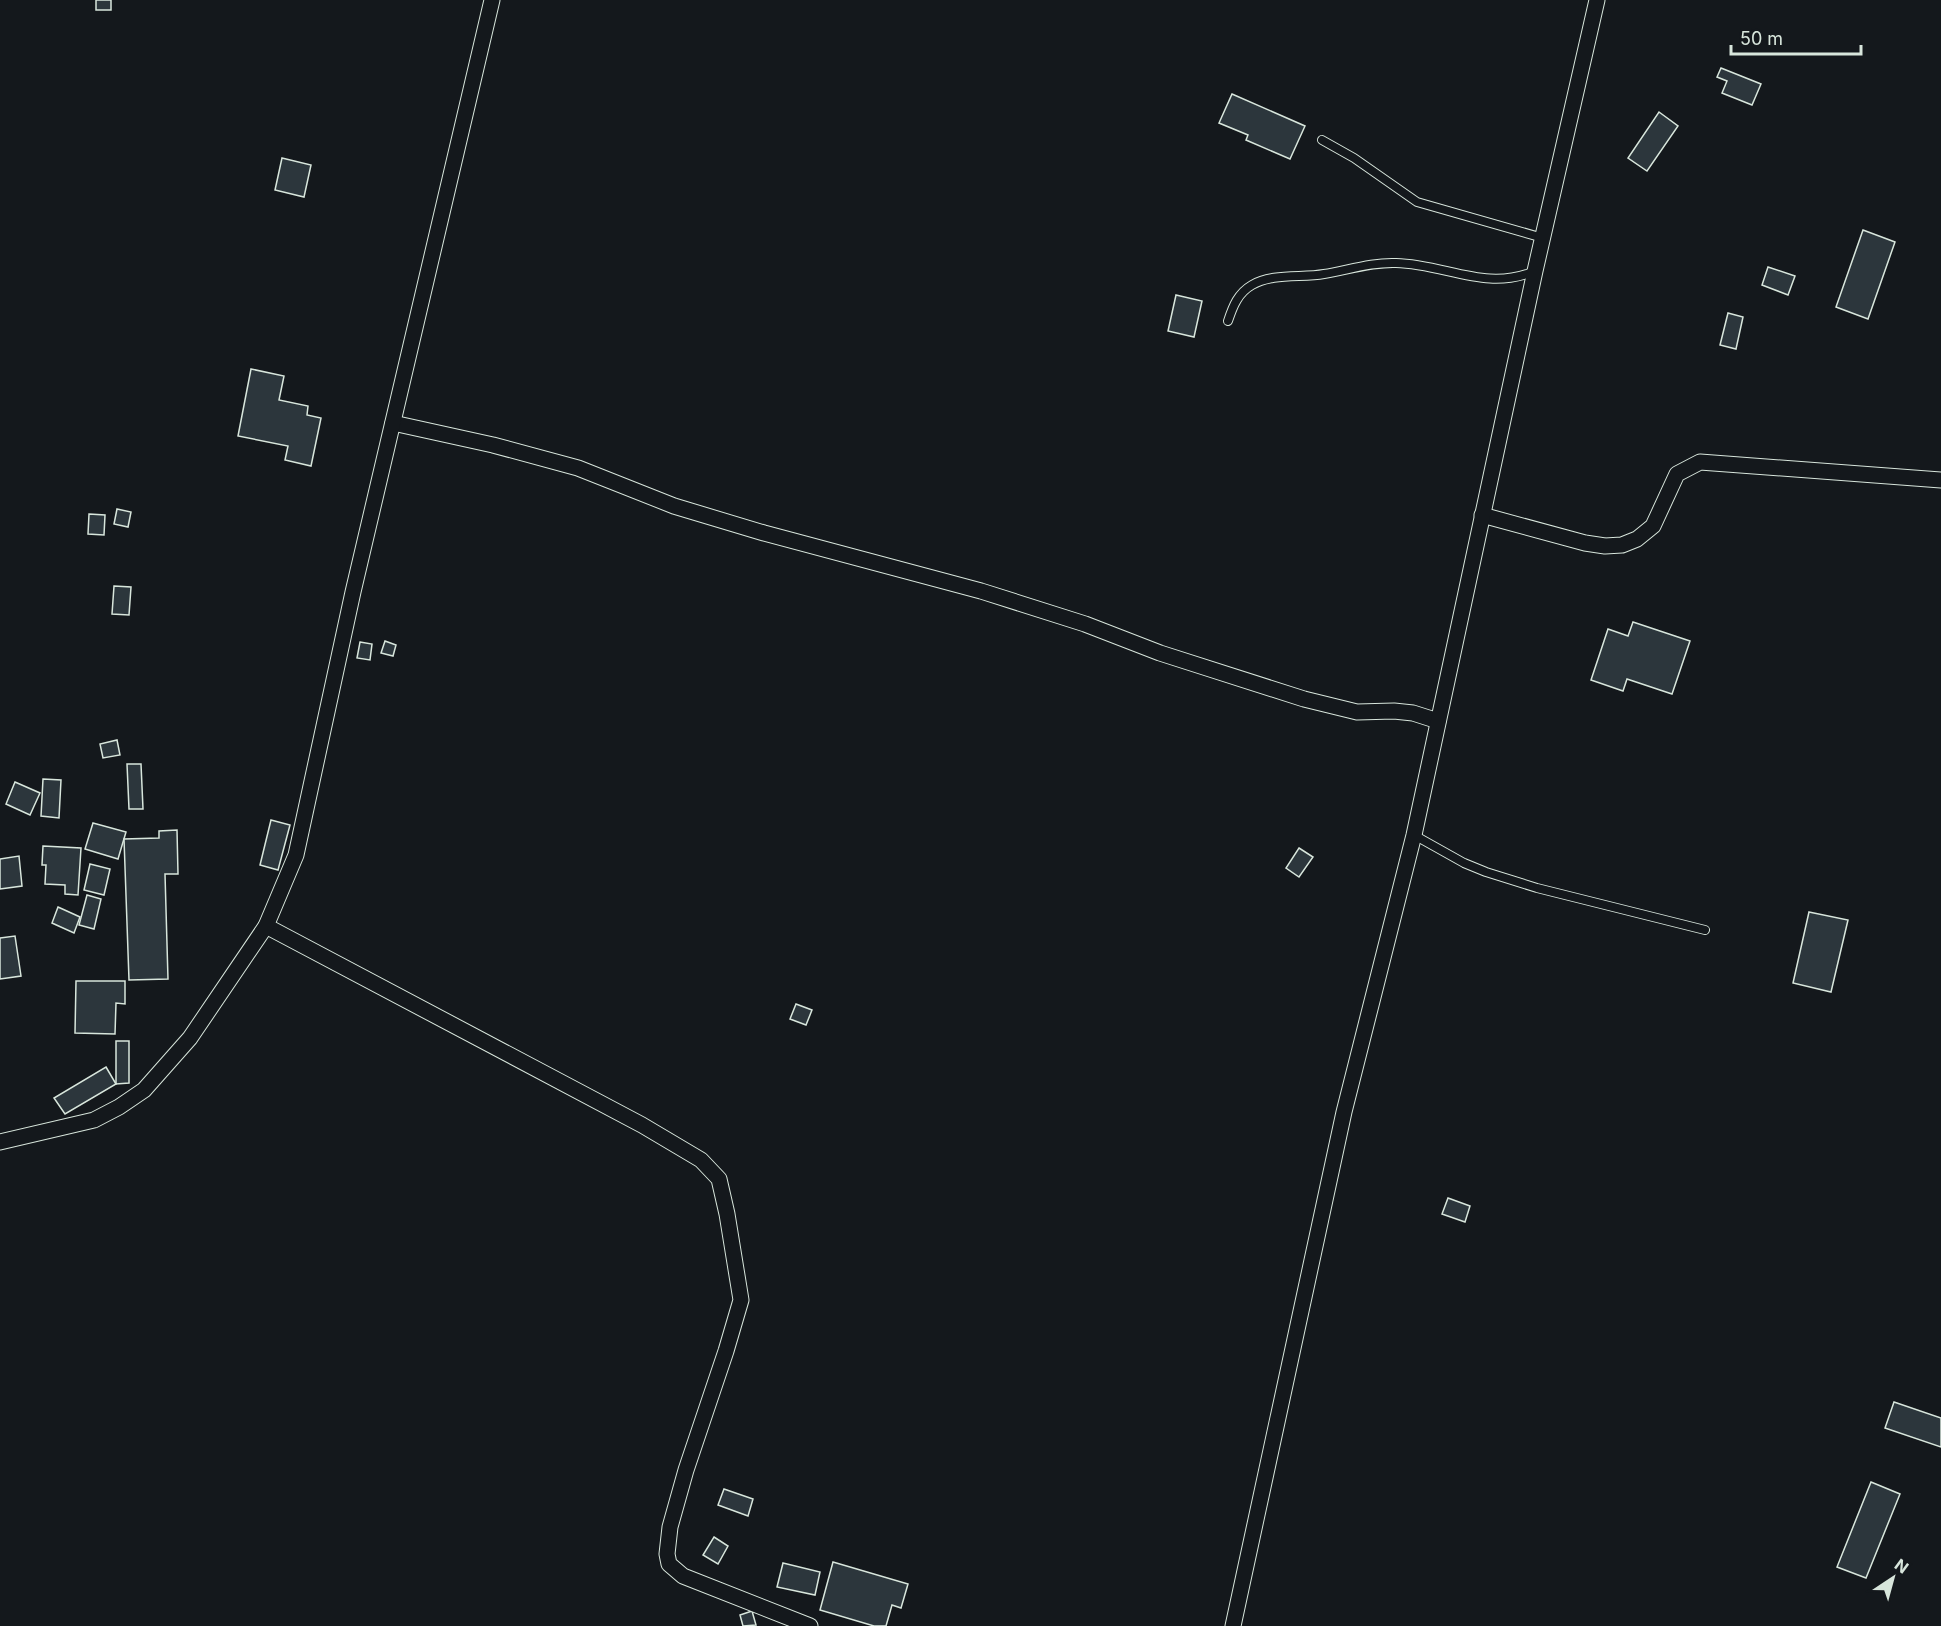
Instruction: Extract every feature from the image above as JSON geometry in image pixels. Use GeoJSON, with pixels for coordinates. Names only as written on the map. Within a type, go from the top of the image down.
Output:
{"type":"FeatureCollection","features":[{"type":"Feature","properties":{"kind":"street"},"geometry":{"type":"LineString","coordinates":[[0,1142],[93,1120],[119,1107],[144,1090],[190,1038],[266,926],[296,855],[353,592],[492,0]]}},
{"type":"Feature","properties":{"kind":"street"},"geometry":{"type":"LineString","coordinates":[[1233,1626],[1344,1113],[1414,835],[1535,271],[1597,0]]}},
{"type":"Feature","properties":{"kind":"street"},"geometry":{"type":"LineString","coordinates":[[393,423],[493,445],[579,468],[674,506],[764,533],[981,591],[1304,699],[1357,712],[1413,713],[1438,721]]}},
{"type":"Feature","properties":{"kind":"street"},"geometry":{"type":"LineString","coordinates":[[1482,515],[1585,543],[1622,545],[1637,539],[1653,526],[1677,474],[1700,462],[1941,480]]}},
{"type":"Feature","properties":{"kind":"street"},"geometry":{"type":"LineString","coordinates":[[266,926],[651,1131],[702,1160],[719,1179],[741,1300],[670,1527],[669,1564],[683,1576],[810,1626]]}},
{"type":"Feature","properties":{"kind":"lane"},"geometry":{"type":"LineString","coordinates":[[1322,140],[1354,158],[1417,202],[1543,238]]}},
{"type":"Feature","properties":{"kind":"lane"},"geometry":{"type":"LineString","coordinates":[[1228,321],[1235,301],[1245,290],[1255,283],[1274,278],[1323,274],[1396,262],[1503,280],[1535,271]]}},
{"type":"Feature","properties":{"kind":"lane"},"geometry":{"type":"LineString","coordinates":[[1414,835],[1464,863],[1495,875],[1705,930]]}},
{"type":"Feature","properties":{"kind":"building"},"geometry":{"type":"Polygon","coordinates":[[[96,0],[111,0],[111,10],[96,10],[96,0]]]}},
{"type":"Feature","properties":{"kind":"building"},"geometry":{"type":"Polygon","coordinates":[[[1721,68],[1761,84],[1752,105],[1722,93],[1727,81],[1717,77],[1721,68]]]}},
{"type":"Feature","properties":{"kind":"building"},"geometry":{"type":"Polygon","coordinates":[[[1232,94],[1305,126],[1290,159],[1246,140],[1248,135],[1219,123],[1232,94]]]}},
{"type":"Feature","properties":{"kind":"building"},"geometry":{"type":"Polygon","coordinates":[[[1659,112],[1678,126],[1647,171],[1628,158],[1659,112]]]}},
{"type":"Feature","properties":{"kind":"building"},"geometry":{"type":"Polygon","coordinates":[[[282,158],[311,165],[304,197],[275,190],[282,158]]]}},
{"type":"Feature","properties":{"kind":"building"},"geometry":{"type":"Polygon","coordinates":[[[1863,230],[1895,242],[1868,319],[1836,307],[1863,230]]]}},
{"type":"Feature","properties":{"kind":"building"},"geometry":{"type":"Polygon","coordinates":[[[1768,267],[1795,276],[1788,295],[1762,285],[1768,267]]]}},
{"type":"Feature","properties":{"kind":"building"},"geometry":{"type":"Polygon","coordinates":[[[1176,295],[1202,301],[1194,337],[1168,331],[1176,295]]]}},
{"type":"Feature","properties":{"kind":"building"},"geometry":{"type":"Polygon","coordinates":[[[1728,313],[1743,317],[1736,349],[1720,345],[1728,313]]]}},
{"type":"Feature","properties":{"kind":"building"},"geometry":{"type":"Polygon","coordinates":[[[251,369],[284,376],[279,400],[308,406],[307,415],[321,418],[311,466],[285,460],[288,446],[238,436],[251,369]]]}},
{"type":"Feature","properties":{"kind":"building"},"geometry":{"type":"Polygon","coordinates":[[[117,509],[131,512],[128,527],[114,524],[117,509]]]}},
{"type":"Feature","properties":{"kind":"building"},"geometry":{"type":"Polygon","coordinates":[[[89,514],[105,515],[104,535],[88,534],[89,514]]]}},
{"type":"Feature","properties":{"kind":"building"},"geometry":{"type":"Polygon","coordinates":[[[114,586],[131,587],[129,615],[112,614],[114,586]]]}},
{"type":"Feature","properties":{"kind":"building"},"geometry":{"type":"Polygon","coordinates":[[[1633,622],[1690,641],[1672,694],[1627,679],[1623,691],[1591,680],[1608,629],[1628,636],[1633,622]]]}},
{"type":"Feature","properties":{"kind":"building"},"geometry":{"type":"Polygon","coordinates":[[[385,641],[396,645],[393,656],[381,653],[385,641]]]}},
{"type":"Feature","properties":{"kind":"building"},"geometry":{"type":"Polygon","coordinates":[[[360,642],[372,644],[370,660],[357,658],[360,642]]]}},
{"type":"Feature","properties":{"kind":"building"},"geometry":{"type":"Polygon","coordinates":[[[117,740],[120,755],[103,758],[100,744],[117,740]]]}},
{"type":"Feature","properties":{"kind":"building"},"geometry":{"type":"Polygon","coordinates":[[[127,764],[141,764],[143,809],[129,809],[127,764]]]}},
{"type":"Feature","properties":{"kind":"building"},"geometry":{"type":"Polygon","coordinates":[[[43,779],[61,780],[59,818],[41,816],[43,779]]]}},
{"type":"Feature","properties":{"kind":"building"},"geometry":{"type":"Polygon","coordinates":[[[15,782],[40,793],[30,815],[6,804],[15,782]]]}},
{"type":"Feature","properties":{"kind":"building"},"geometry":{"type":"Polygon","coordinates":[[[271,820],[290,825],[278,870],[260,865],[271,820]]]}},
{"type":"Feature","properties":{"kind":"building"},"geometry":{"type":"Polygon","coordinates":[[[93,823],[126,832],[118,859],[85,849],[93,823]]]}},
{"type":"Feature","properties":{"kind":"building"},"geometry":{"type":"Polygon","coordinates":[[[177,830],[178,874],[165,874],[168,979],[129,980],[124,839],[159,838],[159,831],[177,830]]]}},
{"type":"Feature","properties":{"kind":"building"},"geometry":{"type":"Polygon","coordinates":[[[43,846],[81,848],[78,895],[65,894],[65,885],[45,884],[46,865],[42,865],[43,846]]]}},
{"type":"Feature","properties":{"kind":"building"},"geometry":{"type":"Polygon","coordinates":[[[1299,848],[1313,857],[1299,877],[1286,868],[1299,848]]]}},
{"type":"Feature","properties":{"kind":"building"},"geometry":{"type":"Polygon","coordinates":[[[19,856],[22,886],[0,889],[0,859],[19,856]]]}},
{"type":"Feature","properties":{"kind":"building"},"geometry":{"type":"Polygon","coordinates":[[[90,864],[110,869],[104,895],[84,890],[90,864]]]}},
{"type":"Feature","properties":{"kind":"building"},"geometry":{"type":"Polygon","coordinates":[[[87,895],[101,899],[94,929],[79,925],[87,895]]]}},
{"type":"Feature","properties":{"kind":"building"},"geometry":{"type":"Polygon","coordinates":[[[58,907],[80,917],[74,933],[52,923],[58,907]]]}},
{"type":"Feature","properties":{"kind":"building"},"geometry":{"type":"Polygon","coordinates":[[[1809,912],[1848,920],[1831,992],[1793,983],[1809,912]]]}},
{"type":"Feature","properties":{"kind":"building"},"geometry":{"type":"Polygon","coordinates":[[[15,936],[21,976],[0,979],[0,938],[15,936]]]}},
{"type":"Feature","properties":{"kind":"building"},"geometry":{"type":"Polygon","coordinates":[[[76,981],[125,981],[125,1004],[116,1003],[115,1034],[75,1033],[76,981]]]}},
{"type":"Feature","properties":{"kind":"building"},"geometry":{"type":"Polygon","coordinates":[[[796,1004],[812,1010],[806,1025],[790,1019],[796,1004]]]}},
{"type":"Feature","properties":{"kind":"building"},"geometry":{"type":"Polygon","coordinates":[[[116,1041],[129,1041],[129,1083],[116,1084],[116,1041]]]}},
{"type":"Feature","properties":{"kind":"building"},"geometry":{"type":"Polygon","coordinates":[[[106,1067],[116,1084],[65,1114],[54,1098],[106,1067]]]}},
{"type":"Feature","properties":{"kind":"building"},"geometry":{"type":"Polygon","coordinates":[[[1448,1198],[1470,1206],[1465,1222],[1442,1214],[1448,1198]]]}},
{"type":"Feature","properties":{"kind":"building"},"geometry":{"type":"Polygon","coordinates":[[[1894,1402],[1941,1418],[1941,1447],[1885,1428],[1894,1402]]]}},
{"type":"Feature","properties":{"kind":"building"},"geometry":{"type":"Polygon","coordinates":[[[1871,1482],[1900,1494],[1866,1578],[1837,1567],[1871,1482]]]}},
{"type":"Feature","properties":{"kind":"building"},"geometry":{"type":"Polygon","coordinates":[[[724,1489],[753,1499],[748,1516],[718,1505],[724,1489]]]}},
{"type":"Feature","properties":{"kind":"building"},"geometry":{"type":"Polygon","coordinates":[[[714,1537],[728,1546],[718,1564],[703,1555],[714,1537]]]}},
{"type":"Feature","properties":{"kind":"building"},"geometry":{"type":"Polygon","coordinates":[[[833,1562],[908,1584],[901,1608],[892,1605],[886,1626],[874,1626],[820,1610],[833,1562]]]}},
{"type":"Feature","properties":{"kind":"building"},"geometry":{"type":"Polygon","coordinates":[[[783,1563],[820,1572],[815,1595],[777,1587],[783,1563]]]}},
{"type":"Feature","properties":{"kind":"building"},"geometry":{"type":"Polygon","coordinates":[[[752,1611],[756,1625],[743,1626],[740,1615],[752,1611]]]}}]}
